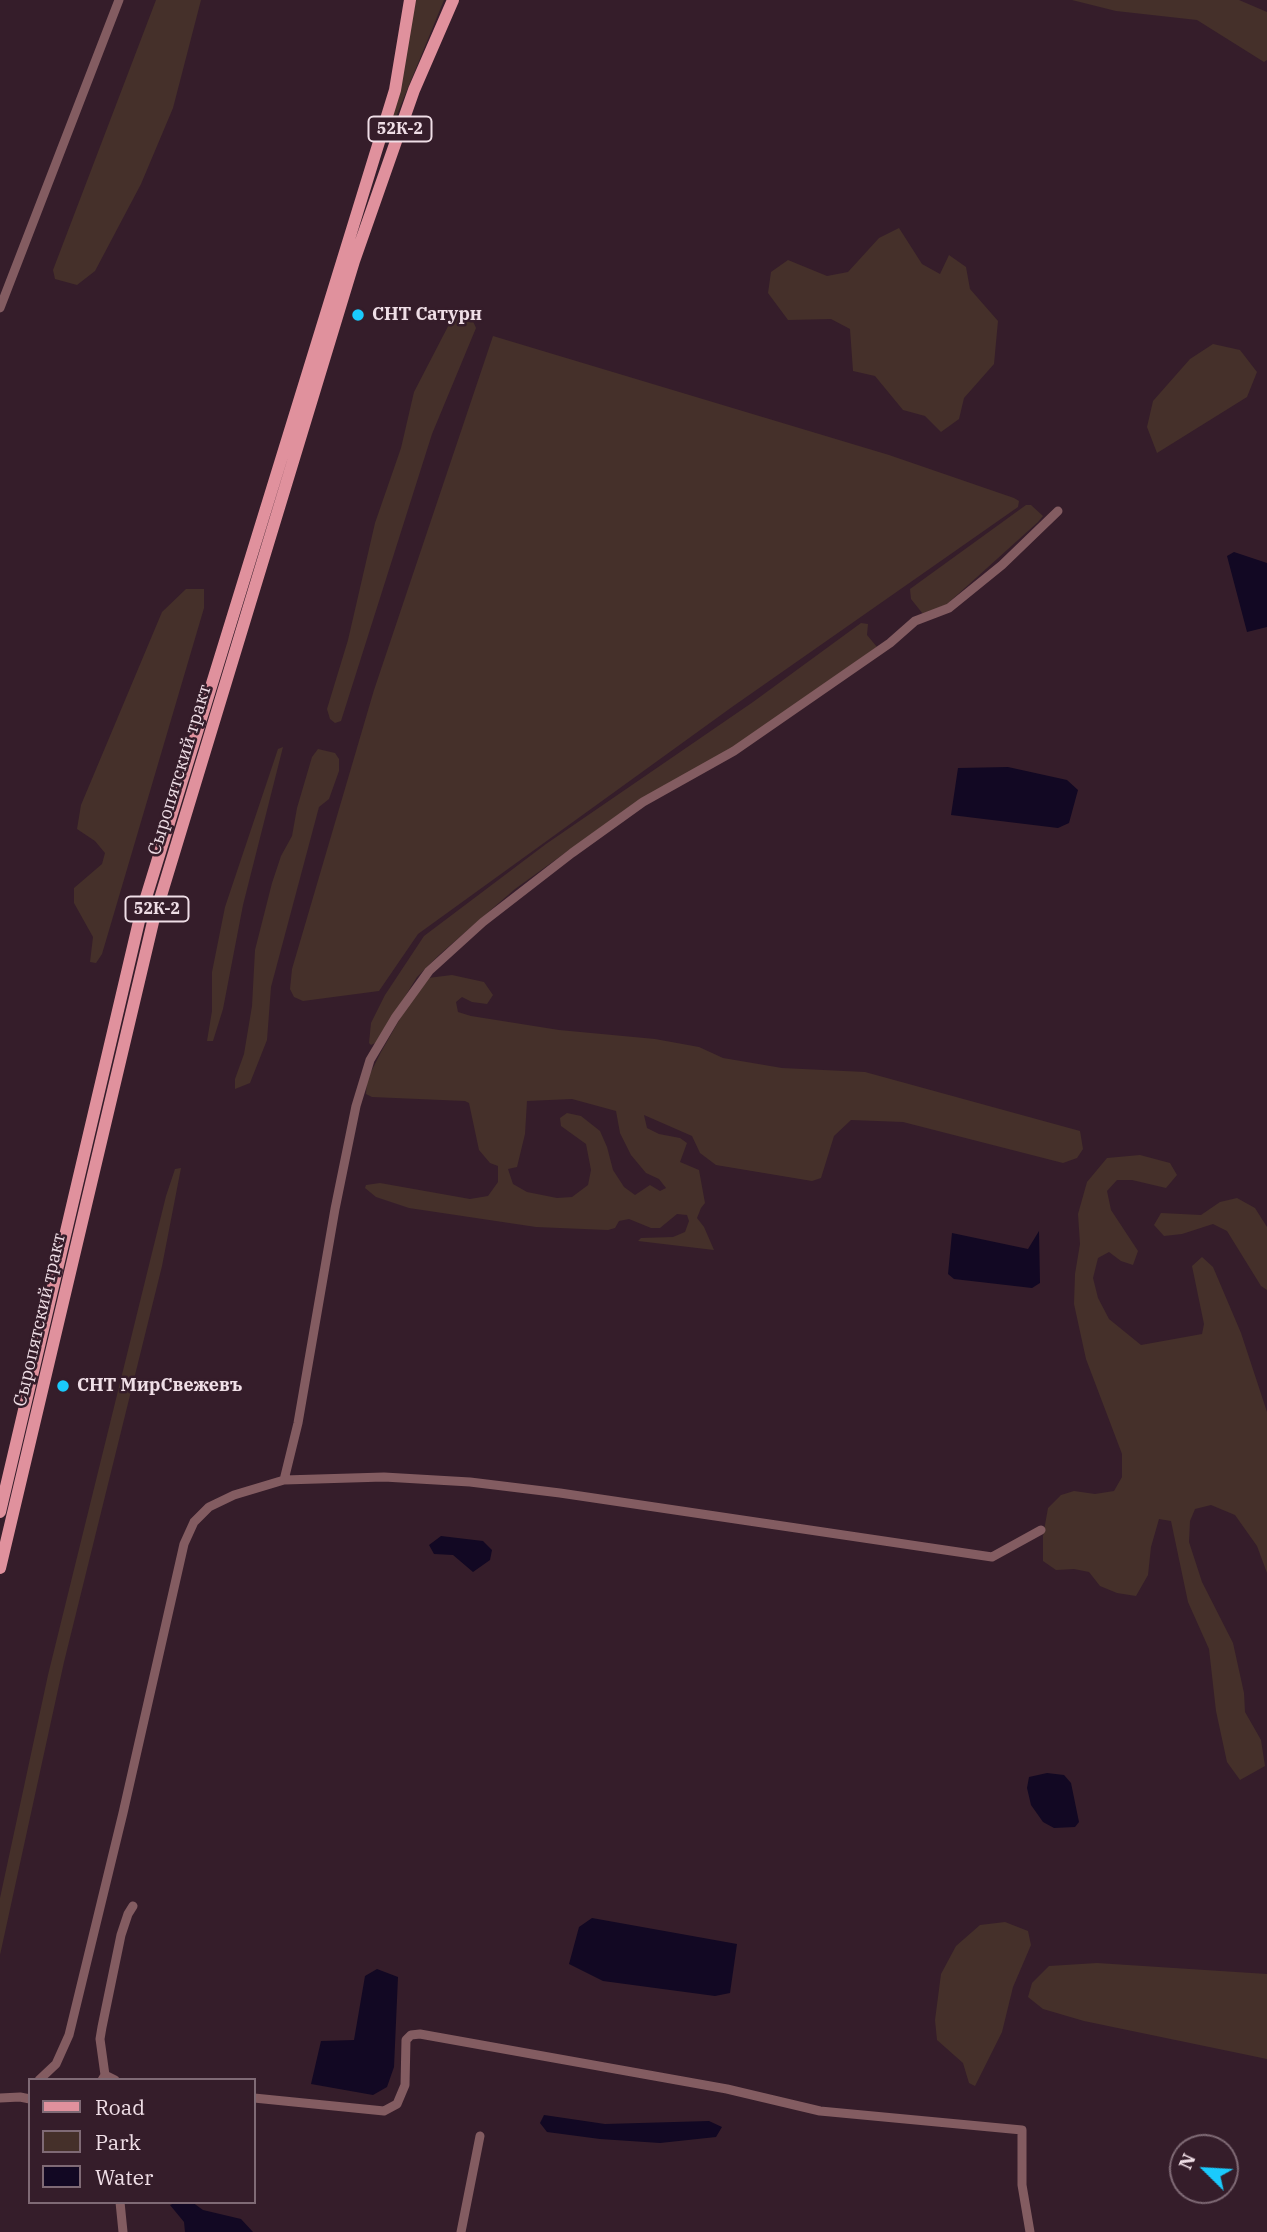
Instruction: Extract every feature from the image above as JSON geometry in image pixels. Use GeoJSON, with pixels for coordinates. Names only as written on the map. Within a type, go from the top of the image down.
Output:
{"type":"FeatureCollection","features":[{"type":"Feature","properties":{"kind":"main road","name":"Сыропятский тракт"},"geometry":{"type":"LineString","coordinates":[[0,1512],[140,917],[395,90],[410,0]]}},
{"type":"Feature","properties":{"kind":"main road","name":"Сыропятский тракт"},"geometry":{"type":"LineString","coordinates":[[0,1568],[131,1012],[177,837],[358,249],[414,90],[453,0]]}},
{"type":"Feature","properties":{"kind":"street"},"geometry":{"type":"LineString","coordinates":[[0,308],[119,0]]}},
{"type":"Feature","properties":{"kind":"street"},"geometry":{"type":"LineString","coordinates":[[284,1480],[298,1423],[335,1209],[356,1106],[370,1060],[395,1018],[429,971],[483,922],[643,802],[734,751],[890,643],[915,621],[949,608],[1002,565],[1058,511]]}},
{"type":"Feature","properties":{"kind":"street"},"geometry":{"type":"LineString","coordinates":[[41,2078],[56,2064],[69,2035],[184,1544],[194,1522],[209,1507],[234,1495],[284,1480],[384,1477],[470,1482],[992,1557],[1041,1531]]}},
{"type":"Feature","properties":{"kind":"street"},"geometry":{"type":"LineString","coordinates":[[103,2078],[100,2039],[102,2027],[121,1935],[128,1914],[134,1906]]}},
{"type":"Feature","properties":{"kind":"street"},"geometry":{"type":"LineString","coordinates":[[256,2098],[384,2111],[397,2104],[405,2085],[406,2040],[411,2035],[420,2034],[727,2089],[820,2111],[1022,2130],[1022,2185],[1030,2232]]}},
{"type":"Feature","properties":{"kind":"street"},"geometry":{"type":"LineString","coordinates":[[0,2098],[25,2098]]}},
{"type":"Feature","properties":{"kind":"street"},"geometry":{"type":"LineString","coordinates":[[461,2232],[480,2136]]}},
{"type":"Feature","properties":{"kind":"street"},"geometry":{"type":"LineString","coordinates":[[120,2204],[123,2232]]}},
{"type":"Feature","properties":{"kind":"green space"},"geometry":{"type":"Polygon","coordinates":[[[156,0],[201,0],[173,108],[141,184],[95,271],[77,285],[55,279],[53,270],[156,0]]]}},
{"type":"Feature","properties":{"kind":"green space"},"geometry":{"type":"Polygon","coordinates":[[[416,0],[444,0],[382,151],[416,0]]]}},
{"type":"Feature","properties":{"kind":"green space"},"geometry":{"type":"Polygon","coordinates":[[[1072,0],[1239,0],[1267,12],[1267,60],[1264,62],[1197,20],[1116,11],[1072,0]]]}},
{"type":"Feature","properties":{"kind":"green space"},"geometry":{"type":"Polygon","coordinates":[[[899,228],[922,264],[940,274],[949,255],[966,267],[970,289],[998,321],[994,364],[964,398],[959,419],[941,432],[925,416],[903,410],[875,376],[853,371],[850,329],[831,319],[788,320],[768,293],[771,272],[788,260],[827,276],[848,272],[879,238],[899,228]]]}},
{"type":"Feature","properties":{"kind":"green space"},"geometry":{"type":"Polygon","coordinates":[[[457,309],[463,309],[476,328],[432,434],[341,721],[335,723],[330,719],[327,709],[348,640],[375,523],[401,448],[414,392],[457,309]]]}},
{"type":"Feature","properties":{"kind":"green space"},"geometry":{"type":"Polygon","coordinates":[[[493,336],[889,455],[1014,498],[1019,501],[1018,507],[732,707],[418,934],[379,991],[303,1001],[294,997],[290,989],[292,969],[374,690],[493,336]]]}},
{"type":"Feature","properties":{"kind":"green space"},"geometry":{"type":"Polygon","coordinates":[[[1213,344],[1240,350],[1257,372],[1247,397],[1157,453],[1147,427],[1153,401],[1190,359],[1213,344]]]}},
{"type":"Feature","properties":{"kind":"green space"},"geometry":{"type":"Polygon","coordinates":[[[1026,505],[1031,505],[1043,516],[1038,522],[946,605],[923,614],[911,599],[910,589],[1026,505]]]}},
{"type":"Feature","properties":{"kind":"green space"},"geometry":{"type":"Polygon","coordinates":[[[186,589],[204,589],[204,608],[102,954],[96,963],[90,962],[93,937],[74,903],[74,888],[102,864],[105,853],[95,841],[77,829],[81,805],[162,612],[186,589]]]}},
{"type":"Feature","properties":{"kind":"green space"},"geometry":{"type":"Polygon","coordinates":[[[861,623],[868,624],[867,635],[877,647],[732,748],[633,804],[515,889],[417,977],[377,1042],[371,1045],[369,1043],[371,1023],[385,995],[424,936],[546,844],[753,702],[861,623]]]}},
{"type":"Feature","properties":{"kind":"green space"},"geometry":{"type":"Polygon","coordinates":[[[283,747],[243,905],[223,1009],[213,1041],[207,1041],[212,1011],[212,972],[225,907],[278,749],[283,747]]]}},
{"type":"Feature","properties":{"kind":"green space"},"geometry":{"type":"Polygon","coordinates":[[[318,749],[335,753],[339,759],[339,771],[329,799],[319,807],[271,987],[267,1040],[250,1083],[235,1089],[252,1006],[255,950],[272,883],[281,856],[292,836],[312,757],[318,749]]]}},
{"type":"Feature","properties":{"kind":"green space"},"geometry":{"type":"Polygon","coordinates":[[[452,975],[484,982],[493,995],[487,1004],[472,1002],[462,997],[456,1002],[458,1012],[471,1016],[559,1030],[655,1039],[699,1047],[723,1058],[782,1068],[865,1072],[1080,1131],[1083,1149],[1077,1158],[1063,1163],[903,1122],[851,1120],[834,1136],[821,1178],[812,1181],[716,1165],[700,1153],[692,1136],[644,1115],[647,1128],[659,1134],[680,1138],[687,1143],[680,1162],[699,1170],[705,1203],[697,1218],[714,1250],[638,1241],[641,1238],[673,1237],[685,1232],[689,1221],[687,1215],[677,1214],[660,1228],[651,1228],[629,1219],[619,1221],[615,1228],[608,1230],[536,1227],[409,1208],[376,1197],[365,1188],[366,1185],[380,1183],[470,1199],[488,1196],[498,1182],[498,1166],[490,1163],[479,1150],[469,1103],[372,1097],[366,1094],[367,1080],[381,1052],[414,994],[428,978],[452,975]],[[572,1099],[527,1101],[525,1134],[517,1167],[508,1169],[513,1184],[527,1192],[557,1198],[572,1197],[588,1185],[591,1170],[586,1144],[561,1126],[560,1118],[567,1113],[581,1116],[600,1131],[613,1170],[624,1187],[635,1195],[650,1185],[660,1191],[666,1188],[659,1179],[646,1173],[631,1155],[620,1133],[616,1111],[572,1099]]]}},
{"type":"Feature","properties":{"kind":"green space"},"geometry":{"type":"Polygon","coordinates":[[[1140,1155],[1170,1163],[1177,1175],[1166,1188],[1132,1180],[1117,1180],[1107,1191],[1111,1210],[1138,1251],[1133,1265],[1121,1261],[1109,1252],[1098,1258],[1093,1278],[1098,1298],[1109,1319],[1141,1345],[1202,1334],[1204,1324],[1192,1266],[1202,1257],[1213,1267],[1241,1333],[1267,1412],[1267,1573],[1257,1546],[1235,1515],[1211,1505],[1195,1509],[1190,1521],[1189,1542],[1202,1582],[1233,1643],[1244,1693],[1245,1712],[1261,1740],[1265,1766],[1240,1780],[1227,1762],[1216,1711],[1209,1649],[1188,1602],[1171,1521],[1159,1519],[1151,1547],[1148,1575],[1136,1596],[1117,1593],[1100,1586],[1089,1572],[1056,1570],[1043,1561],[1043,1536],[1048,1508],[1061,1495],[1074,1491],[1095,1494],[1114,1491],[1122,1477],[1122,1454],[1086,1359],[1074,1304],[1080,1244],[1078,1214],[1087,1182],[1107,1158],[1140,1155]]]}},
{"type":"Feature","properties":{"kind":"green space"},"geometry":{"type":"Polygon","coordinates":[[[181,1168],[162,1266],[64,1662],[0,1955],[0,1898],[48,1675],[166,1196],[175,1169],[181,1168]]]}},
{"type":"Feature","properties":{"kind":"green space"},"geometry":{"type":"Polygon","coordinates":[[[1237,1198],[1255,1208],[1267,1227],[1267,1290],[1261,1286],[1227,1231],[1213,1224],[1182,1234],[1164,1236],[1154,1225],[1161,1213],[1201,1215],[1220,1202],[1237,1198]]]}},
{"type":"Feature","properties":{"kind":"green space"},"geometry":{"type":"Polygon","coordinates":[[[1005,1922],[1028,1931],[1031,1945],[1013,1987],[1002,2032],[975,2086],[969,2083],[963,2063],[937,2040],[935,2020],[941,1974],[956,1946],[980,1925],[1005,1922]]]}},
{"type":"Feature","properties":{"kind":"green space"},"geometry":{"type":"Polygon","coordinates":[[[1097,1963],[1267,1974],[1267,2059],[1084,2021],[1043,2009],[1028,1997],[1032,1983],[1049,1966],[1097,1963]]]}},
{"type":"Feature","properties":{"kind":"water"},"geometry":{"type":"Polygon","coordinates":[[[1234,552],[1267,563],[1267,627],[1247,632],[1227,556],[1234,552]]]}},
{"type":"Feature","properties":{"kind":"water"},"geometry":{"type":"Polygon","coordinates":[[[1008,767],[1067,780],[1078,790],[1069,823],[1058,828],[951,815],[958,768],[1008,767]]]}},
{"type":"Feature","properties":{"kind":"water"},"geometry":{"type":"Polygon","coordinates":[[[1039,1231],[1040,1283],[1032,1288],[954,1279],[948,1274],[952,1233],[1028,1249],[1039,1231]]]}},
{"type":"Feature","properties":{"kind":"water"},"geometry":{"type":"Polygon","coordinates":[[[441,1536],[483,1541],[492,1550],[490,1560],[473,1572],[453,1555],[434,1554],[429,1545],[441,1536]]]}},
{"type":"Feature","properties":{"kind":"water"},"geometry":{"type":"Polygon","coordinates":[[[1047,1773],[1064,1775],[1071,1783],[1079,1822],[1075,1827],[1054,1828],[1043,1822],[1031,1805],[1027,1788],[1029,1777],[1047,1773]]]}},
{"type":"Feature","properties":{"kind":"water"},"geometry":{"type":"Polygon","coordinates":[[[592,1918],[737,1944],[730,1993],[715,1996],[603,1981],[569,1964],[579,1927],[592,1918]]]}},
{"type":"Feature","properties":{"kind":"water"},"geometry":{"type":"Polygon","coordinates":[[[377,1969],[398,1977],[394,2067],[387,2087],[373,2095],[311,2084],[321,2041],[354,2040],[365,1976],[377,1969]]]}},
{"type":"Feature","properties":{"kind":"water"},"geometry":{"type":"Polygon","coordinates":[[[544,2115],[605,2124],[709,2121],[722,2127],[716,2137],[660,2143],[600,2139],[547,2132],[540,2123],[544,2115]]]}},
{"type":"Feature","properties":{"kind":"water"},"geometry":{"type":"Polygon","coordinates":[[[195,2204],[203,2210],[241,2219],[253,2232],[185,2232],[184,2222],[170,2205],[195,2204]]]}},
{"type":"Feature","properties":{"kind":"place","name":"СНТ Сатурн"},"geometry":{"type":"Point","coordinates":[358,315]}},
{"type":"Feature","properties":{"kind":"place","name":"СНТ МирСвежевъ"},"geometry":{"type":"Point","coordinates":[63,1386]}}]}
